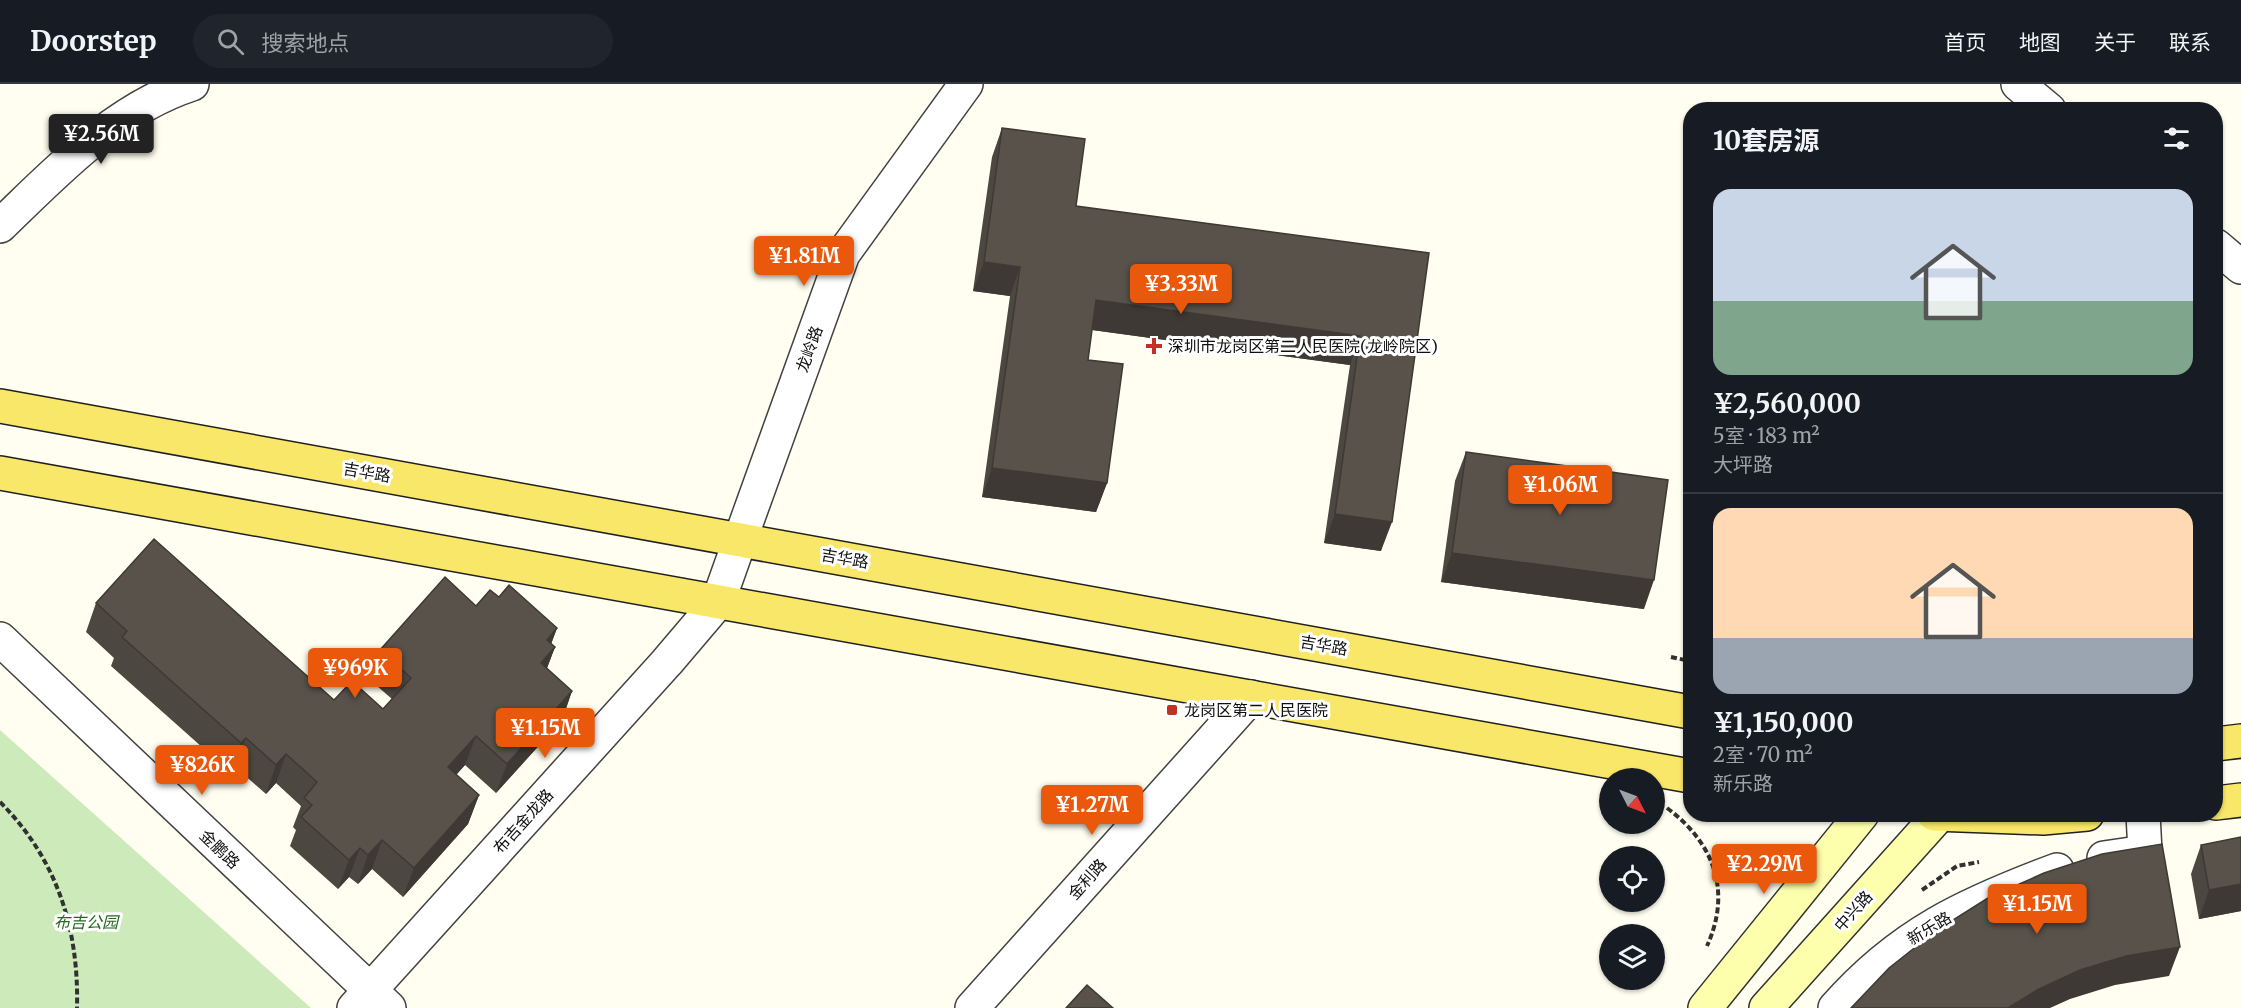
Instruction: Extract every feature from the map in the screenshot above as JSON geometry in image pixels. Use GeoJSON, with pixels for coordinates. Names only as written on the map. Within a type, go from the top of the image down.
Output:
{"type":"FeatureCollection","features":[{"type":"Feature","properties":{"kind":"main road","name":"吉华路"},"geometry":{"type":"LineString","coordinates":[[0,406],[1683,711]]}},
{"type":"Feature","properties":{"kind":"main road"},"geometry":{"type":"LineString","coordinates":[[0,473],[1683,775]]}},
{"type":"Feature","properties":{"kind":"main road"},"geometry":{"type":"LineString","coordinates":[[2223,743],[2241,741]]}},
{"type":"Feature","properties":{"kind":"main road"},"geometry":{"type":"LineString","coordinates":[[2223,802],[2241,800]]}},
{"type":"Feature","properties":{"kind":"main road"},"geometry":{"type":"LineString","coordinates":[[1705,1008],[1856,822]]}},
{"type":"Feature","properties":{"kind":"main road","name":"中兴路"},"geometry":{"type":"LineString","coordinates":[[1766,1008],[1934,822]]}},
{"type":"Feature","properties":{"kind":"street"},"geometry":{"type":"LineString","coordinates":[[0,226],[87,142],[170,91],[192,84]]}},
{"type":"Feature","properties":{"kind":"street","name":"龙岭路"},"geometry":{"type":"LineString","coordinates":[[740,540],[843,254],[966,84]]}},
{"type":"Feature","properties":{"kind":"street"},"geometry":{"type":"LineString","coordinates":[[2019,84],[2040,102]]}},
{"type":"Feature","properties":{"kind":"street"},"geometry":{"type":"LineString","coordinates":[[2223,252],[2241,267]]}},
{"type":"Feature","properties":{"kind":"street","name":"布吉金龙路"},"geometry":{"type":"LineString","coordinates":[[371,1002],[718,602],[740,540]]}},
{"type":"Feature","properties":{"kind":"street","name":"金鹏路"},"geometry":{"type":"LineString","coordinates":[[0,639],[371,1002]]}},
{"type":"Feature","properties":{"kind":"street","name":"金利路"},"geometry":{"type":"LineString","coordinates":[[972,1008],[1251,697]]}},
{"type":"Feature","properties":{"kind":"street","name":"新乐路"},"geometry":{"type":"LineString","coordinates":[[1835,1008],[1893,951],[1936,922],[1997,892],[2076,862],[2145,852],[2143,822]]}},
{"type":"Feature","properties":{"kind":"path"},"geometry":{"type":"LineString","coordinates":[[1671,657],[1683,660]]}},
{"type":"Feature","properties":{"kind":"path"},"geometry":{"type":"LineString","coordinates":[[0,802],[20,822],[49,867],[69,917],[78,971],[78,1008]]}},
{"type":"Feature","properties":{"kind":"path"},"geometry":{"type":"LineString","coordinates":[[1665,807],[1689,827],[1712,864],[1718,889],[1719,914],[1707,946]]}},
{"type":"Feature","properties":{"kind":"green space","name":"布吉公园"},"geometry":{"type":"Polygon","coordinates":[[[0,730],[311,1008],[0,1008],[0,730]]]}},
{"type":"Feature","properties":{"kind":"building"},"geometry":{"type":"Polygon","coordinates":[[[1002,128],[1085,139],[1076,206],[1429,253],[1392,522],[1335,514],[1360,336],[1096,300],[1088,360],[1123,364],[1107,483],[992,468],[1020,267],[984,262],[1002,128]]]}},
{"type":"Feature","properties":{"kind":"building"},"geometry":{"type":"Polygon","coordinates":[[[1466,452],[1668,480],[1654,580],[1452,553],[1466,452]]]}},
{"type":"Feature","properties":{"kind":"building"},"geometry":{"type":"Polygon","coordinates":[[[154,539],[334,700],[352,681],[383,709],[411,678],[380,650],[445,577],[476,606],[490,590],[499,597],[509,585],[557,628],[547,640],[555,647],[541,663],[572,691],[507,764],[476,736],[448,767],[479,795],[414,868],[382,840],[368,855],[360,848],[349,860],[301,817],[312,805],[304,798],[317,782],[286,754],[276,765],[246,738],[241,743],[122,637],[127,631],[96,603],[154,539]]]}},
{"type":"Feature","properties":{"kind":"building"},"geometry":{"type":"Polygon","coordinates":[[[2241,837],[2241,884],[2209,890],[2201,845],[2241,837]]]}},
{"type":"Feature","properties":{"kind":"building"},"geometry":{"type":"Polygon","coordinates":[[[2162,844],[2180,947],[2126,956],[2080,970],[2037,990],[2008,1008],[1851,1008],[1889,968],[1937,930],[1988,898],[2044,873],[2102,854],[2162,844]]]}},
{"type":"Feature","properties":{"kind":"building"},"geometry":{"type":"Polygon","coordinates":[[[1087,985],[1113,1008],[1066,1008],[1087,985]]]}},
{"type":"Feature","properties":{"kind":"place","name":"深圳市龙岗区第二人民医院(龙岭院区)"},"geometry":{"type":"Point","coordinates":[1154,346]}},
{"type":"Feature","properties":{"kind":"place","name":"龙岗区第二人民医院"},"geometry":{"type":"Point","coordinates":[1172,710]}}]}
